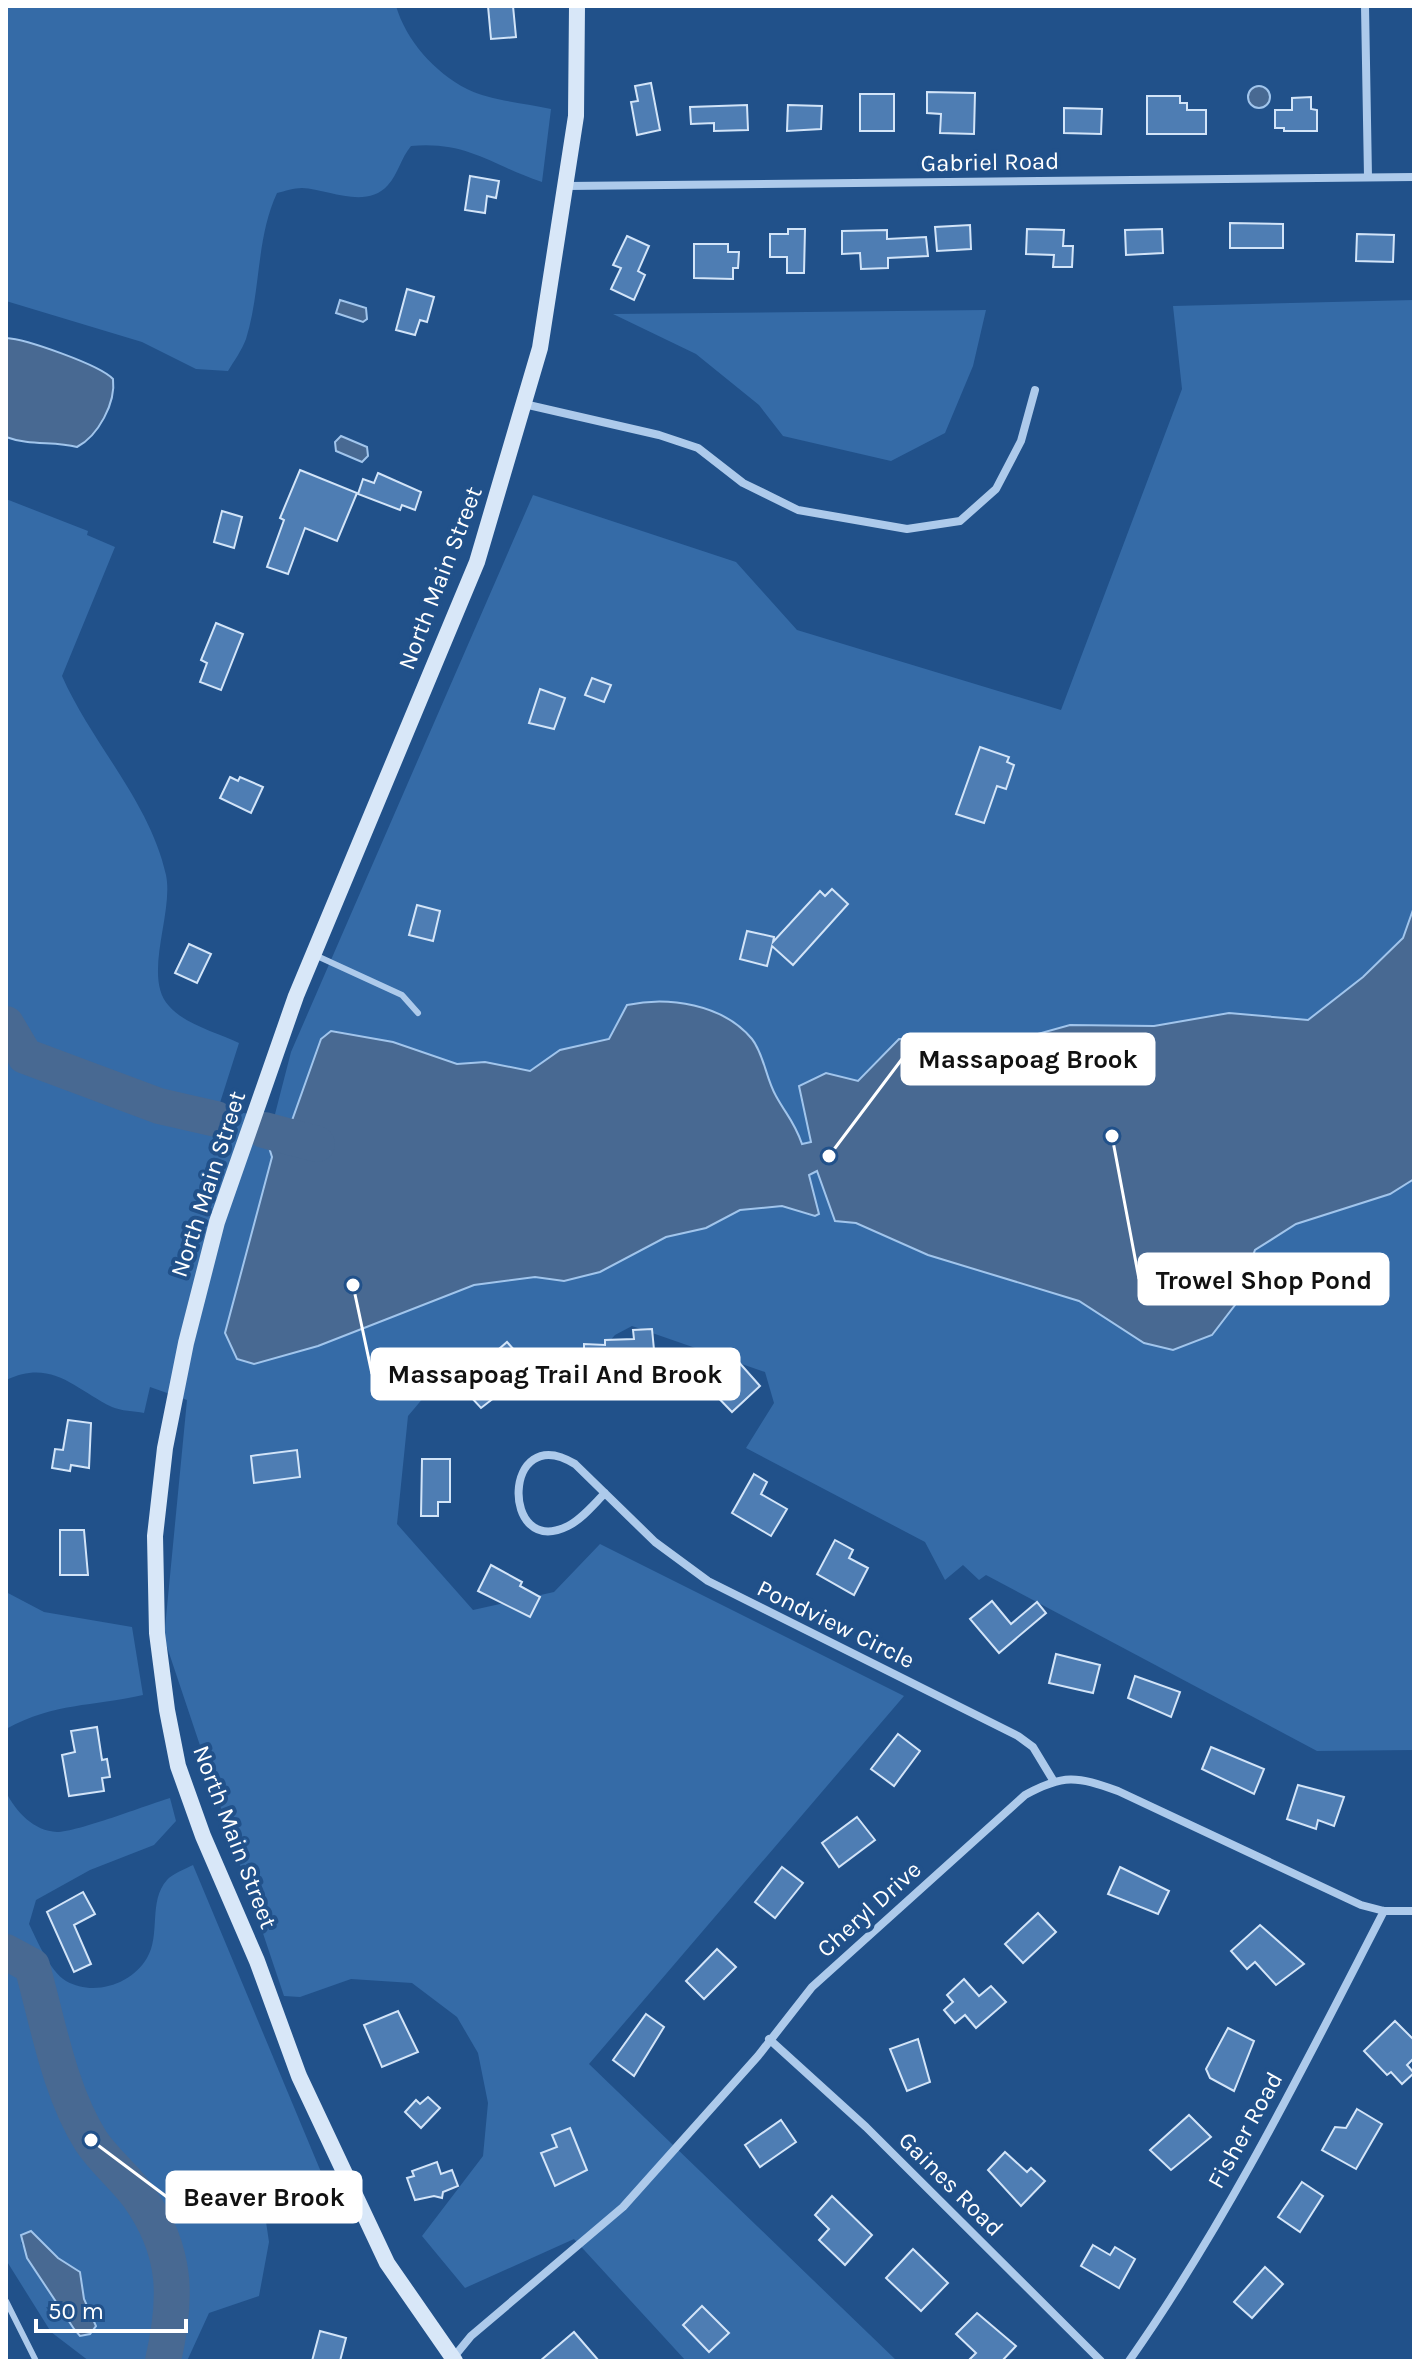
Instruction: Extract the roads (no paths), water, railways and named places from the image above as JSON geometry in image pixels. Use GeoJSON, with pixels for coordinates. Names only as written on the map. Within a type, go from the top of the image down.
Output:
{"type":"FeatureCollection","features":[{"type":"Feature","properties":{"kind":"main road","name":"North Main Street"},"geometry":{"type":"LineString","coordinates":[[452,2360],[387,2263],[299,2076],[178,1766],[157,1633],[155,1536],[165,1448],[186,1343],[217,1222],[313,954],[477,562],[540,348],[576,116],[577,6]]}},
{"type":"Feature","properties":{"kind":"street"},"geometry":{"type":"LineString","coordinates":[[1365,6],[1368,177]]}},
{"type":"Feature","properties":{"kind":"street","name":"Gabriel Road"},"geometry":{"type":"LineString","coordinates":[[567,186],[1414,177]]}},
{"type":"Feature","properties":{"kind":"street"},"geometry":{"type":"LineString","coordinates":[[524,404],[659,435],[698,448],[743,483],[798,510],[907,529],[960,521],[996,489],[1021,441],[1035,390]]}},
{"type":"Feature","properties":{"kind":"street","name":"Pondview Circle"},"geometry":{"type":"LineString","coordinates":[[605,1493],[576,1521],[554,1529],[538,1527],[525,1517],[518,1504],[516,1489],[521,1474],[532,1463],[554,1456],[575,1464],[605,1493],[655,1542],[708,1581],[1018,1736],[1039,1755],[1053,1780]]}},
{"type":"Feature","properties":{"kind":"street"},"geometry":{"type":"LineString","coordinates":[[1053,1780],[1095,1782],[1343,1898],[1384,1911],[1414,1911]]}},
{"type":"Feature","properties":{"kind":"street","name":"Cheryl Drive"},"geometry":{"type":"LineString","coordinates":[[452,2360],[471,2336],[623,2207],[748,2068],[812,1987],[1025,1795],[1053,1780]]}},
{"type":"Feature","properties":{"kind":"street","name":"Fisher Road"},"geometry":{"type":"LineString","coordinates":[[1129,2361],[1164,2312],[1284,2106],[1384,1911]]}},
{"type":"Feature","properties":{"kind":"street","name":"Gaines Road"},"geometry":{"type":"LineString","coordinates":[[769,2039],[866,2127],[1101,2361]]}},
{"type":"Feature","properties":{"kind":"lane"},"geometry":{"type":"LineString","coordinates":[[313,954],[402,995],[418,1013]]}},
{"type":"Feature","properties":{"kind":"lane"},"geometry":{"type":"LineString","coordinates":[[6,2301],[36,2361]]}},
{"type":"Feature","properties":{"kind":"waterway"},"geometry":{"type":"LineString","coordinates":[[6,1024],[25,1056],[159,1106],[216,1119]]}},
{"type":"Feature","properties":{"kind":"waterway"},"geometry":{"type":"LineString","coordinates":[[264,1130],[317,1144]]}},
{"type":"Feature","properties":{"kind":"waterway"},"geometry":{"type":"LineString","coordinates":[[6,1952],[32,1966],[56,2056],[80,2121],[96,2148],[139,2197],[161,2237],[171,2276],[172,2296],[163,2361]]}},
{"type":"Feature","properties":{"kind":"place","name":"Trowel Shop Pond"},"geometry":{"type":"Point","coordinates":[1112,1136]}},
{"type":"Feature","properties":{"kind":"place","name":"Massapoag Brook"},"geometry":{"type":"Point","coordinates":[829,1156]}},
{"type":"Feature","properties":{"kind":"place","name":"Massapoag Trail And Brook"},"geometry":{"type":"Point","coordinates":[353,1285]}},
{"type":"Feature","properties":{"kind":"place","name":"Beaver Brook"},"geometry":{"type":"Point","coordinates":[91,2140]}}]}
